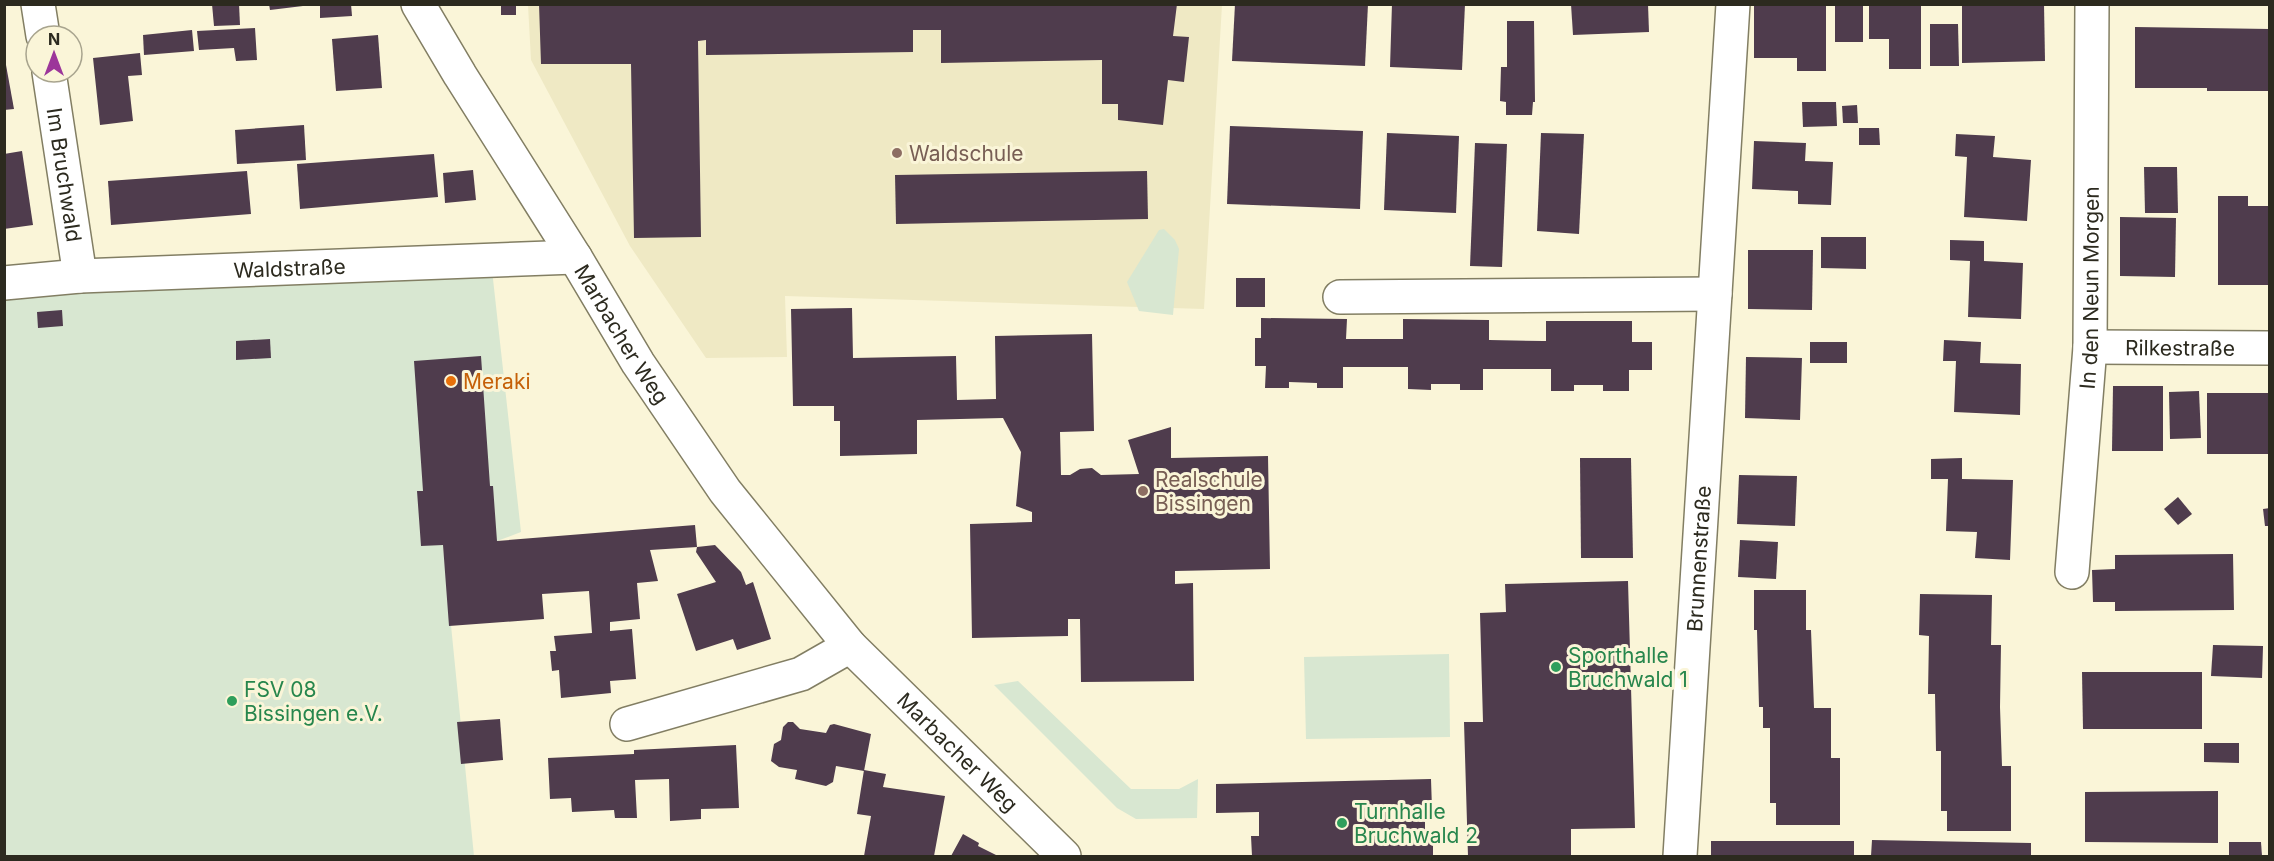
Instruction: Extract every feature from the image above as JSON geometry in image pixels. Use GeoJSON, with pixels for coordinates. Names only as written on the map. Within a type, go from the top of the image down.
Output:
{"type":"FeatureCollection","features":[{"type":"Feature","properties":{"kind":"street"},"geometry":{"type":"LineString","coordinates":[[38,4],[41,24]]}},
{"type":"Feature","properties":{"kind":"street","name":"Marbacher Weg"},"geometry":{"type":"LineString","coordinates":[[418,4],[460,75],[575,256],[638,363],[725,491],[850,646],[1064,856]]}},
{"type":"Feature","properties":{"kind":"street","name":"Brunnenstraße"},"geometry":{"type":"LineString","coordinates":[[1680,856],[1733,4]]}},
{"type":"Feature","properties":{"kind":"street","name":"In den Neun Morgen"},"geometry":{"type":"LineString","coordinates":[[2072,572],[2090,347],[2092,4]]}},
{"type":"Feature","properties":{"kind":"street","name":"Im Bruchwald"},"geometry":{"type":"LineString","coordinates":[[51,84],[80,276]]}},
{"type":"Feature","properties":{"kind":"street","name":"Waldstraße"},"geometry":{"type":"LineString","coordinates":[[4,283],[80,276],[575,256]]}},
{"type":"Feature","properties":{"kind":"street"},"geometry":{"type":"LineString","coordinates":[[1340,297],[1715,294]]}},
{"type":"Feature","properties":{"kind":"street","name":"Rilkestraße"},"geometry":{"type":"LineString","coordinates":[[2090,347],[2270,348]]}},
{"type":"Feature","properties":{"kind":"street"},"geometry":{"type":"LineString","coordinates":[[627,724],[801,674],[850,646]]}},
{"type":"Feature","properties":{"kind":"shaded area","name":"Waldschule"},"geometry":{"type":"Polygon","coordinates":[[[528,5],[1222,5],[1204,309],[785,296],[787,357],[706,358],[630,246],[531,60],[528,5]]]}},
{"type":"Feature","properties":{"kind":"green space"},"geometry":{"type":"Polygon","coordinates":[[[1164,229],[1175,240],[1179,249],[1173,315],[1139,311],[1127,282],[1159,230],[1164,229]]]}},
{"type":"Feature","properties":{"kind":"green space","name":"FSV 08 Bissingen e.V."},"geometry":{"type":"Polygon","coordinates":[[[492,270],[521,532],[497,541],[443,545],[474,856],[5,856],[5,290],[492,270]]]}},
{"type":"Feature","properties":{"kind":"green space"},"geometry":{"type":"Polygon","coordinates":[[[1449,654],[1450,737],[1306,739],[1304,657],[1449,654]]]}},
{"type":"Feature","properties":{"kind":"green space"},"geometry":{"type":"Polygon","coordinates":[[[1018,681],[1131,789],[1179,789],[1198,779],[1197,818],[1136,819],[1117,808],[994,685],[1018,681]]]}},
{"type":"Feature","properties":{"kind":"building"},"geometry":{"type":"Polygon","coordinates":[[[212,4],[239,4],[240,25],[214,26],[212,4]]]}},
{"type":"Feature","properties":{"kind":"building"},"geometry":{"type":"Polygon","coordinates":[[[269,4],[303,4],[303,6],[270,10],[269,4]]]}},
{"type":"Feature","properties":{"kind":"building"},"geometry":{"type":"Polygon","coordinates":[[[320,4],[351,4],[352,16],[320,18],[320,4]]]}},
{"type":"Feature","properties":{"kind":"building"},"geometry":{"type":"Polygon","coordinates":[[[501,4],[516,4],[516,15],[501,15],[501,4]]]}},
{"type":"Feature","properties":{"kind":"building"},"geometry":{"type":"Polygon","coordinates":[[[539,4],[1177,4],[1173,36],[1189,37],[1184,82],[1168,80],[1163,125],[1118,120],[1118,104],[1102,104],[1102,60],[941,63],[941,30],[913,30],[913,52],[706,55],[706,40],[698,41],[701,237],[634,238],[631,64],[541,64],[539,4]]]}},
{"type":"Feature","properties":{"kind":"building"},"geometry":{"type":"Polygon","coordinates":[[[1235,4],[1368,4],[1365,66],[1232,61],[1235,4]]]}},
{"type":"Feature","properties":{"kind":"building"},"geometry":{"type":"Polygon","coordinates":[[[1392,4],[1465,4],[1462,70],[1390,67],[1392,4]]]}},
{"type":"Feature","properties":{"kind":"building"},"geometry":{"type":"Polygon","coordinates":[[[1571,4],[1648,4],[1649,32],[1573,35],[1571,4]]]}},
{"type":"Feature","properties":{"kind":"building"},"geometry":{"type":"Polygon","coordinates":[[[1754,4],[1826,4],[1826,71],[1797,71],[1797,58],[1754,58],[1754,4]]]}},
{"type":"Feature","properties":{"kind":"building"},"geometry":{"type":"Polygon","coordinates":[[[1835,4],[1863,4],[1863,42],[1835,42],[1835,4]]]}},
{"type":"Feature","properties":{"kind":"building"},"geometry":{"type":"Polygon","coordinates":[[[1869,4],[1921,4],[1921,69],[1889,69],[1889,39],[1869,39],[1869,4]]]}},
{"type":"Feature","properties":{"kind":"building"},"geometry":{"type":"Polygon","coordinates":[[[1962,4],[2044,4],[2045,61],[1962,63],[1962,4]]]}},
{"type":"Feature","properties":{"kind":"building"},"geometry":{"type":"Polygon","coordinates":[[[1507,21],[1534,21],[1535,102],[1533,102],[1532,115],[1506,115],[1506,102],[1500,101],[1501,67],[1507,67],[1507,21]]]}},
{"type":"Feature","properties":{"kind":"building"},"geometry":{"type":"Polygon","coordinates":[[[1930,24],[1958,24],[1959,66],[1930,66],[1930,24]]]}},
{"type":"Feature","properties":{"kind":"building"},"geometry":{"type":"Polygon","coordinates":[[[2135,27],[2270,29],[2270,91],[2135,88],[2135,27]]]}},
{"type":"Feature","properties":{"kind":"building"},"geometry":{"type":"Polygon","coordinates":[[[255,28],[257,60],[236,61],[234,48],[199,50],[197,31],[255,28]]]}},
{"type":"Feature","properties":{"kind":"building"},"geometry":{"type":"Polygon","coordinates":[[[192,30],[194,51],[144,55],[143,35],[192,30]]]}},
{"type":"Feature","properties":{"kind":"building"},"geometry":{"type":"Polygon","coordinates":[[[378,35],[382,88],[336,91],[332,39],[378,35]]]}},
{"type":"Feature","properties":{"kind":"building"},"geometry":{"type":"Polygon","coordinates":[[[140,53],[142,75],[128,76],[133,121],[100,125],[93,58],[140,53]]]}},
{"type":"Feature","properties":{"kind":"building"},"geometry":{"type":"Polygon","coordinates":[[[4,54],[14,109],[4,110],[4,54]]]}},
{"type":"Feature","properties":{"kind":"building"},"geometry":{"type":"Polygon","coordinates":[[[1802,102],[1836,102],[1837,126],[1803,127],[1802,102]]]}},
{"type":"Feature","properties":{"kind":"building"},"geometry":{"type":"Polygon","coordinates":[[[1857,105],[1858,123],[1843,123],[1842,106],[1857,105]]]}},
{"type":"Feature","properties":{"kind":"building"},"geometry":{"type":"Polygon","coordinates":[[[304,125],[306,160],[237,164],[235,130],[304,125]]]}},
{"type":"Feature","properties":{"kind":"building"},"geometry":{"type":"Polygon","coordinates":[[[1230,126],[1363,131],[1360,209],[1227,204],[1230,126]]]}},
{"type":"Feature","properties":{"kind":"building"},"geometry":{"type":"Polygon","coordinates":[[[1859,128],[1879,128],[1880,145],[1859,145],[1859,128]]]}},
{"type":"Feature","properties":{"kind":"building"},"geometry":{"type":"Polygon","coordinates":[[[1387,133],[1459,136],[1456,213],[1384,210],[1387,133]]]}},
{"type":"Feature","properties":{"kind":"building"},"geometry":{"type":"Polygon","coordinates":[[[1541,133],[1584,134],[1579,234],[1537,231],[1541,133]]]}},
{"type":"Feature","properties":{"kind":"building"},"geometry":{"type":"Polygon","coordinates":[[[1956,134],[1995,136],[1993,157],[2031,160],[2027,221],[1964,217],[1967,157],[1955,156],[1956,134]]]}},
{"type":"Feature","properties":{"kind":"building"},"geometry":{"type":"Polygon","coordinates":[[[1754,141],[1806,143],[1805,161],[1833,162],[1831,205],[1798,204],[1798,191],[1752,189],[1754,141]]]}},
{"type":"Feature","properties":{"kind":"building"},"geometry":{"type":"Polygon","coordinates":[[[1475,143],[1507,144],[1502,267],[1470,266],[1475,143]]]}},
{"type":"Feature","properties":{"kind":"building"},"geometry":{"type":"Polygon","coordinates":[[[22,151],[33,225],[4,229],[4,154],[22,151]]]}},
{"type":"Feature","properties":{"kind":"building"},"geometry":{"type":"Polygon","coordinates":[[[434,154],[438,197],[300,209],[297,164],[434,154]]]}},
{"type":"Feature","properties":{"kind":"building"},"geometry":{"type":"Polygon","coordinates":[[[2144,167],[2177,167],[2178,213],[2145,213],[2144,167]]]}},
{"type":"Feature","properties":{"kind":"building"},"geometry":{"type":"Polygon","coordinates":[[[473,170],[476,200],[445,203],[443,173],[473,170]]]}},
{"type":"Feature","properties":{"kind":"building"},"geometry":{"type":"Polygon","coordinates":[[[247,171],[251,214],[111,225],[108,181],[247,171]]]}},
{"type":"Feature","properties":{"kind":"building"},"geometry":{"type":"Polygon","coordinates":[[[1147,171],[1148,219],[896,224],[895,175],[1147,171]]]}},
{"type":"Feature","properties":{"kind":"building"},"geometry":{"type":"Polygon","coordinates":[[[2218,196],[2248,196],[2248,206],[2270,206],[2270,285],[2218,285],[2218,196]]]}},
{"type":"Feature","properties":{"kind":"building"},"geometry":{"type":"Polygon","coordinates":[[[2120,217],[2176,218],[2175,277],[2120,276],[2120,217]]]}},
{"type":"Feature","properties":{"kind":"building"},"geometry":{"type":"Polygon","coordinates":[[[1821,237],[1866,237],[1866,269],[1821,268],[1821,237]]]}},
{"type":"Feature","properties":{"kind":"building"},"geometry":{"type":"Polygon","coordinates":[[[1950,240],[1984,241],[1984,261],[2023,263],[2021,319],[1968,317],[1970,261],[1950,260],[1950,240]]]}},
{"type":"Feature","properties":{"kind":"building"},"geometry":{"type":"Polygon","coordinates":[[[1748,250],[1813,250],[1812,310],[1748,309],[1748,250]]]}},
{"type":"Feature","properties":{"kind":"building"},"geometry":{"type":"Polygon","coordinates":[[[1236,278],[1265,278],[1265,307],[1236,307],[1236,278]]]}},
{"type":"Feature","properties":{"kind":"building","name":"Realschule Bissingen"},"geometry":{"type":"Polygon","coordinates":[[[852,308],[853,358],[956,356],[957,400],[996,399],[995,336],[1092,334],[1094,431],[1060,432],[1061,475],[1070,475],[1080,469],[1092,468],[1101,475],[1139,474],[1128,440],[1171,427],[1171,458],[1268,456],[1270,569],[1175,571],[1175,584],[1193,583],[1194,681],[1081,682],[1080,619],[1068,619],[1068,636],[972,638],[970,524],[1032,522],[1032,512],[1016,506],[1021,452],[1003,418],[917,420],[917,454],[840,456],[840,421],[834,421],[834,406],[793,406],[791,309],[852,308]]]}},
{"type":"Feature","properties":{"kind":"building"},"geometry":{"type":"Polygon","coordinates":[[[62,310],[63,326],[38,328],[37,312],[62,310]]]}},
{"type":"Feature","properties":{"kind":"building"},"geometry":{"type":"Polygon","coordinates":[[[1261,318],[1347,319],[1346,339],[1403,339],[1403,319],[1489,320],[1489,340],[1543,341],[1546,341],[1546,321],[1632,321],[1632,342],[1652,342],[1652,370],[1629,370],[1629,391],[1603,391],[1603,385],[1574,385],[1574,391],[1551,391],[1551,369],[1483,369],[1483,390],[1460,390],[1460,384],[1431,384],[1431,390],[1408,389],[1408,367],[1343,367],[1343,388],[1317,388],[1317,383],[1289,382],[1289,388],[1265,388],[1266,366],[1255,366],[1255,338],[1261,338],[1261,318]]]}},
{"type":"Feature","properties":{"kind":"building"},"geometry":{"type":"Polygon","coordinates":[[[270,339],[271,358],[236,360],[236,341],[270,339]]]}},
{"type":"Feature","properties":{"kind":"building"},"geometry":{"type":"Polygon","coordinates":[[[1944,340],[1981,342],[1980,363],[2021,364],[2020,415],[1954,412],[1956,361],[1943,361],[1944,340]]]}},
{"type":"Feature","properties":{"kind":"building"},"geometry":{"type":"Polygon","coordinates":[[[1810,342],[1847,342],[1847,363],[1810,363],[1810,342]]]}},
{"type":"Feature","properties":{"kind":"building"},"geometry":{"type":"Polygon","coordinates":[[[481,356],[490,486],[493,486],[497,541],[695,525],[697,547],[650,550],[658,581],[637,583],[640,619],[610,622],[610,631],[632,629],[636,679],[610,681],[611,693],[561,698],[559,670],[552,671],[550,651],[556,651],[554,636],[592,633],[589,591],[542,594],[544,619],[449,626],[443,545],[421,546],[417,491],[423,491],[414,361],[481,356]]]}},
{"type":"Feature","properties":{"kind":"building"},"geometry":{"type":"Polygon","coordinates":[[[1746,357],[1802,358],[1800,420],[1745,418],[1746,357]]]}},
{"type":"Feature","properties":{"kind":"building"},"geometry":{"type":"Polygon","coordinates":[[[2113,386],[2163,386],[2163,451],[2112,451],[2113,386]]]}},
{"type":"Feature","properties":{"kind":"building"},"geometry":{"type":"Polygon","coordinates":[[[2199,391],[2201,438],[2170,439],[2169,392],[2199,391]]]}},
{"type":"Feature","properties":{"kind":"building"},"geometry":{"type":"Polygon","coordinates":[[[2207,393],[2270,393],[2270,454],[2207,454],[2207,393]]]}},
{"type":"Feature","properties":{"kind":"building"},"geometry":{"type":"Polygon","coordinates":[[[1580,458],[1631,458],[1633,558],[1581,558],[1580,458]]]}},
{"type":"Feature","properties":{"kind":"building"},"geometry":{"type":"Polygon","coordinates":[[[1962,458],[1962,479],[2013,480],[2010,560],[1975,558],[1977,532],[1946,531],[1948,479],[1931,479],[1931,459],[1962,458]]]}},
{"type":"Feature","properties":{"kind":"building"},"geometry":{"type":"Polygon","coordinates":[[[1739,475],[1797,476],[1795,526],[1737,524],[1739,475]]]}},
{"type":"Feature","properties":{"kind":"building"},"geometry":{"type":"Polygon","coordinates":[[[2178,497],[2192,514],[2178,525],[2164,509],[2178,497]]]}},
{"type":"Feature","properties":{"kind":"building"},"geometry":{"type":"Polygon","coordinates":[[[2270,508],[2270,526],[2265,526],[2263,509],[2270,508]]]}},
{"type":"Feature","properties":{"kind":"building"},"geometry":{"type":"Polygon","coordinates":[[[1740,540],[1778,542],[1776,579],[1738,577],[1740,540]]]}},
{"type":"Feature","properties":{"kind":"building"},"geometry":{"type":"Polygon","coordinates":[[[715,545],[741,572],[746,585],[753,582],[771,639],[737,650],[733,639],[696,651],[677,594],[716,582],[696,552],[697,547],[715,545]]]}},
{"type":"Feature","properties":{"kind":"building"},"geometry":{"type":"Polygon","coordinates":[[[2233,554],[2234,610],[2115,611],[2115,602],[2093,602],[2092,570],[2115,569],[2115,555],[2233,554]]]}},
{"type":"Feature","properties":{"kind":"building","name":"Sporthalle Bruchwald 1"},"geometry":{"type":"Polygon","coordinates":[[[1628,581],[1635,828],[1571,829],[1571,856],[1468,856],[1464,722],[1483,722],[1480,613],[1506,612],[1505,584],[1628,581]]]}},
{"type":"Feature","properties":{"kind":"building"},"geometry":{"type":"Polygon","coordinates":[[[1754,590],[1806,590],[1806,630],[1811,630],[1814,708],[1831,708],[1831,758],[1840,758],[1840,825],[1776,825],[1776,803],[1770,803],[1770,728],[1763,728],[1763,707],[1759,707],[1754,590]]]}},
{"type":"Feature","properties":{"kind":"building"},"geometry":{"type":"Polygon","coordinates":[[[1920,594],[1992,595],[1991,645],[2001,645],[2002,766],[2011,766],[2011,831],[1947,831],[1947,811],[1941,811],[1941,751],[1936,751],[1935,694],[1928,694],[1929,636],[1919,635],[1920,594]]]}},
{"type":"Feature","properties":{"kind":"building"},"geometry":{"type":"Polygon","coordinates":[[[2213,645],[2263,646],[2262,678],[2211,676],[2213,645]]]}},
{"type":"Feature","properties":{"kind":"building"},"geometry":{"type":"Polygon","coordinates":[[[2082,672],[2202,672],[2202,729],[2083,729],[2082,672]]]}},
{"type":"Feature","properties":{"kind":"building"},"geometry":{"type":"Polygon","coordinates":[[[500,719],[503,760],[461,764],[457,722],[500,719]]]}},
{"type":"Feature","properties":{"kind":"building"},"geometry":{"type":"Polygon","coordinates":[[[788,722],[793,722],[800,729],[826,733],[830,725],[834,724],[871,734],[864,771],[836,766],[833,782],[826,786],[795,779],[797,770],[779,767],[771,761],[774,744],[781,740],[783,727],[788,722]]]}},
{"type":"Feature","properties":{"kind":"building"},"geometry":{"type":"Polygon","coordinates":[[[2204,743],[2239,743],[2239,763],[2204,762],[2204,743]]]}},
{"type":"Feature","properties":{"kind":"building"},"geometry":{"type":"Polygon","coordinates":[[[736,745],[739,808],[701,809],[701,819],[670,821],[669,779],[635,780],[637,818],[615,818],[614,810],[572,812],[571,798],[550,799],[548,758],[634,754],[634,750],[736,745]]]}},
{"type":"Feature","properties":{"kind":"building"},"geometry":{"type":"Polygon","coordinates":[[[864,770],[886,774],[883,787],[945,796],[934,856],[864,856],[871,816],[857,814],[864,770]]]}},
{"type":"Feature","properties":{"kind":"building","name":"Turnhalle Bruchwald 2"},"geometry":{"type":"Polygon","coordinates":[[[1431,779],[1432,809],[1425,809],[1425,833],[1433,833],[1433,856],[1252,856],[1251,836],[1259,836],[1259,812],[1216,813],[1216,784],[1431,779]]]}},
{"type":"Feature","properties":{"kind":"building"},"geometry":{"type":"Polygon","coordinates":[[[2218,791],[2218,843],[2085,842],[2085,792],[2218,791]]]}},
{"type":"Feature","properties":{"kind":"building"},"geometry":{"type":"Polygon","coordinates":[[[963,834],[979,843],[978,846],[998,856],[951,856],[963,834]]]}},
{"type":"Feature","properties":{"kind":"building"},"geometry":{"type":"Polygon","coordinates":[[[1872,840],[2031,843],[2031,856],[1871,856],[1872,840]]]}},
{"type":"Feature","properties":{"kind":"building"},"geometry":{"type":"Polygon","coordinates":[[[1711,841],[1854,841],[1854,856],[1711,856],[1711,841]]]}},
{"type":"Feature","properties":{"kind":"building"},"geometry":{"type":"Polygon","coordinates":[[[2229,842],[2261,842],[2262,856],[2229,856],[2229,842]]]}},
{"type":"Feature","properties":{"kind":"place","name":"Waldschule"},"geometry":{"type":"Point","coordinates":[897,153]}},
{"type":"Feature","properties":{"kind":"place","name":"Meraki"},"geometry":{"type":"Point","coordinates":[451,381]}},
{"type":"Feature","properties":{"kind":"place","name":"Realschule Bissingen"},"geometry":{"type":"Point","coordinates":[1143,491]}},
{"type":"Feature","properties":{"kind":"place","name":"Sporthalle Bruchwald 1"},"geometry":{"type":"Point","coordinates":[1556,667]}},
{"type":"Feature","properties":{"kind":"place","name":"FSV 08 Bissingen e.V."},"geometry":{"type":"Point","coordinates":[232,701]}},
{"type":"Feature","properties":{"kind":"place","name":"Turnhalle Bruchwald 2"},"geometry":{"type":"Point","coordinates":[1342,823]}}]}
